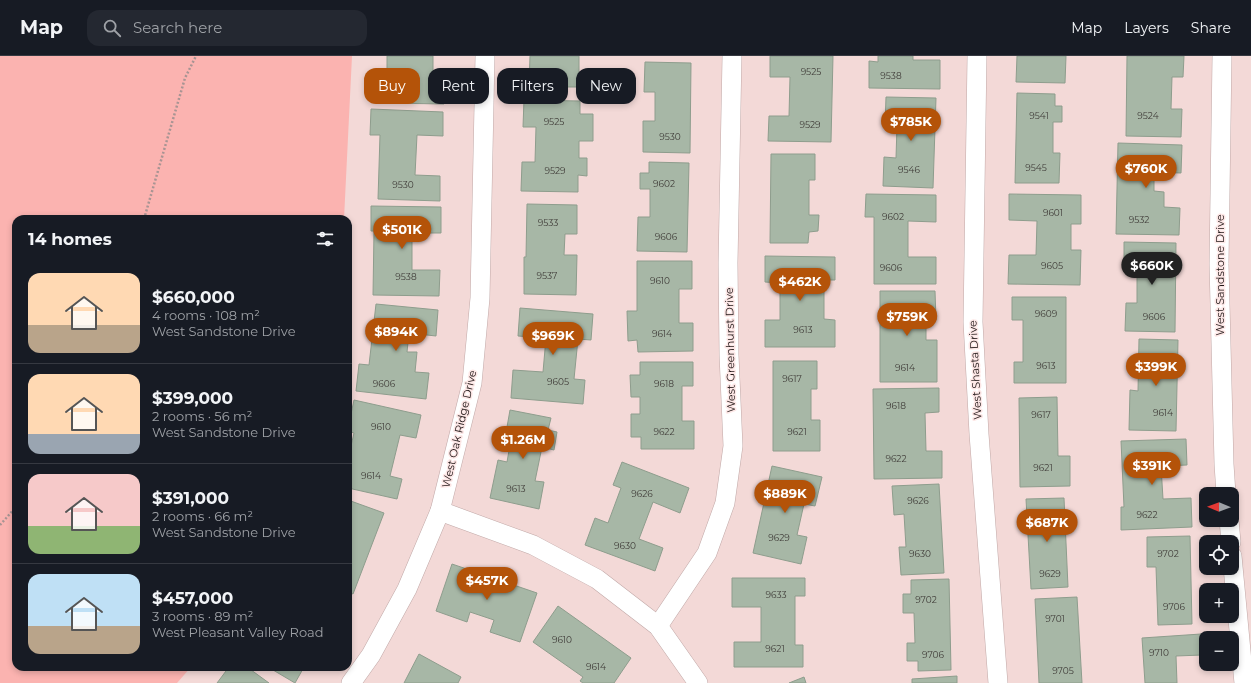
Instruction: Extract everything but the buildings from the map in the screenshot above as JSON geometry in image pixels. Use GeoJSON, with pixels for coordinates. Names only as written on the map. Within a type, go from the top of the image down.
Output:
{"type":"FeatureCollection","features":[{"type":"Feature","properties":{"kind":"street","name":"West Oak Ridge Drive"},"geometry":{"type":"LineString","coordinates":[[350,683],[371,655],[407,589],[440,511],[472,383],[480,298],[485,56]]}},
{"type":"Feature","properties":{"kind":"street","name":"West Greenhurst Drive"},"geometry":{"type":"LineString","coordinates":[[658,626],[707,553],[725,503],[732,453],[728,263],[732,56]]}},
{"type":"Feature","properties":{"kind":"street","name":"West Shasta Drive"},"geometry":{"type":"LineString","coordinates":[[977,56],[973,322],[979,434],[998,683]]}},
{"type":"Feature","properties":{"kind":"street","name":"West Sandstone Drive"},"geometry":{"type":"LineString","coordinates":[[1222,56],[1218,264],[1226,487]]}},
{"type":"Feature","properties":{"kind":"street"},"geometry":{"type":"LineString","coordinates":[[440,511],[533,545],[598,579],[658,626],[698,683]]}},
{"type":"Feature","properties":{"kind":"street"},"geometry":{"type":"LineString","coordinates":[[1234,575],[1244,683]]}},
{"type":"Feature","properties":{"kind":"path"},"geometry":{"type":"LineString","coordinates":[[145,215],[186,78],[196,56]]}},
{"type":"Feature","properties":{"kind":"path"},"geometry":{"type":"LineString","coordinates":[[0,525],[12,512]]}},
{"type":"Feature","properties":{"kind":"shaded area"},"geometry":{"type":"Polygon","coordinates":[[[0,56],[352,56],[344,215],[12,215],[12,671],[188,671],[177,683],[0,683],[0,56]]]}}]}
